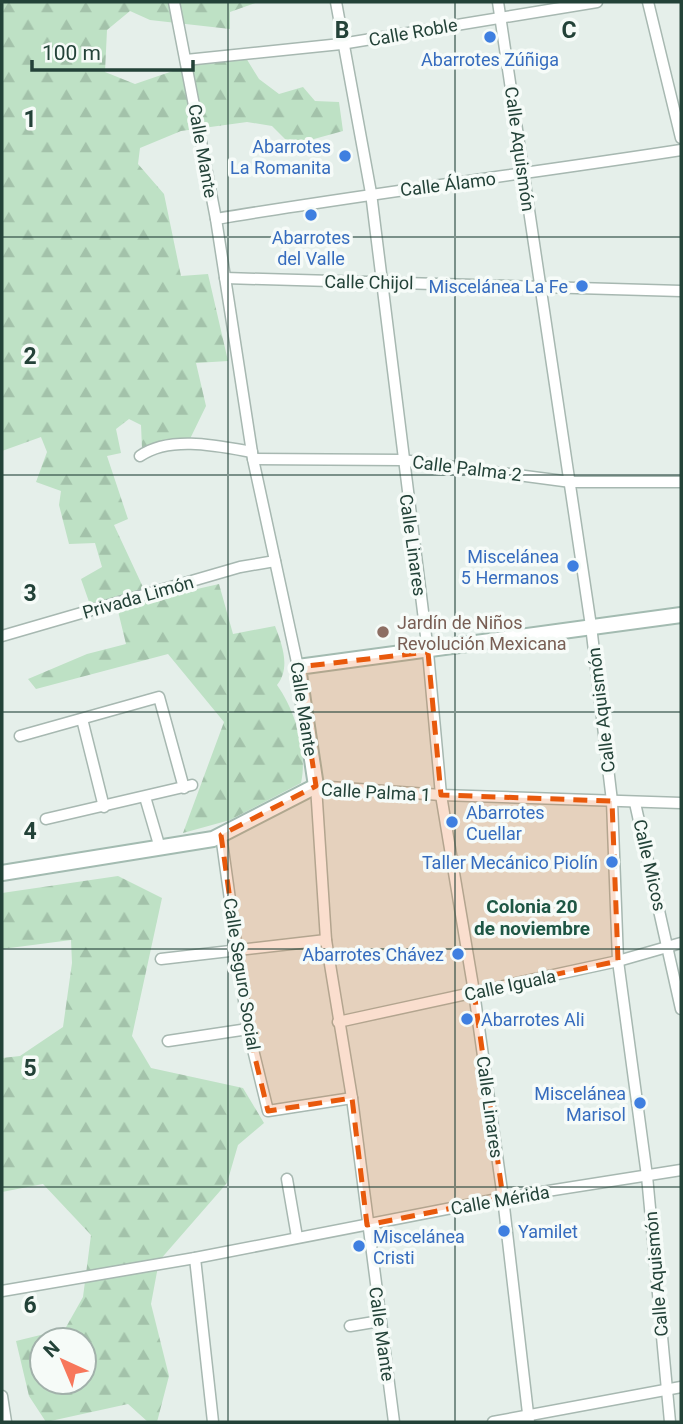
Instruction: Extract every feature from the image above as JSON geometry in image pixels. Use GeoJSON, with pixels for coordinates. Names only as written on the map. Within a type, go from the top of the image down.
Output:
{"type":"FeatureCollection","features":[{"type":"Feature","properties":{"kind":"street","name":"Calle Mante"},"geometry":{"type":"LineString","coordinates":[[174,2],[216,219],[253,455],[298,667],[316,786],[326,940],[352,1098],[394,1422]]}},
{"type":"Feature","properties":{"kind":"street","name":"Calle Linares"},"geometry":{"type":"LineString","coordinates":[[336,2],[341,44],[371,193],[402,460],[428,652],[441,795],[474,992],[503,1198],[528,1419]]}},
{"type":"Feature","properties":{"kind":"street","name":"Calle Aquismón"},"geometry":{"type":"LineString","coordinates":[[498,2],[591,626],[612,802],[618,961],[647,1176],[670,1422]]}},
{"type":"Feature","properties":{"kind":"street","name":"Calle Roble"},"geometry":{"type":"LineString","coordinates":[[186,60],[341,44],[597,2]]}},
{"type":"Feature","properties":{"kind":"street"},"geometry":{"type":"LineString","coordinates":[[648,2],[681,138]]}},
{"type":"Feature","properties":{"kind":"street","name":"Calle Álamo"},"geometry":{"type":"LineString","coordinates":[[216,219],[371,193],[523,175],[681,150]]}},
{"type":"Feature","properties":{"kind":"street","name":"Calle Chijol"},"geometry":{"type":"LineString","coordinates":[[225,278],[681,290]]}},
{"type":"Feature","properties":{"kind":"street","name":"Calle Palma 2"},"geometry":{"type":"LineString","coordinates":[[140,456],[149,450],[187,445],[253,455],[402,460],[571,482],[681,482]]}},
{"type":"Feature","properties":{"kind":"street","name":"Privada Limón"},"geometry":{"type":"LineString","coordinates":[[2,636],[240,567],[275,561]]}},
{"type":"Feature","properties":{"kind":"street"},"geometry":{"type":"LineString","coordinates":[[298,667],[428,652],[591,626],[681,615]]}},
{"type":"Feature","properties":{"kind":"street"},"geometry":{"type":"LineString","coordinates":[[20,736],[159,697],[188,787],[46,819]]}},
{"type":"Feature","properties":{"kind":"street"},"geometry":{"type":"LineString","coordinates":[[82,719],[104,807]]}},
{"type":"Feature","properties":{"kind":"street","name":"Calle Palma 1"},"geometry":{"type":"LineString","coordinates":[[2,873],[160,848],[221,835],[316,786],[441,795],[681,803]]}},
{"type":"Feature","properties":{"kind":"street"},"geometry":{"type":"LineString","coordinates":[[145,797],[160,848]]}},
{"type":"Feature","properties":{"kind":"street","name":"Calle Micos"},"geometry":{"type":"LineString","coordinates":[[635,803],[681,1009]]}},
{"type":"Feature","properties":{"kind":"street","name":"Calle Seguro Social"},"geometry":{"type":"LineString","coordinates":[[221,835],[248,1029],[268,1111],[352,1098]]}},
{"type":"Feature","properties":{"kind":"street"},"geometry":{"type":"LineString","coordinates":[[161,959],[236,948],[326,940]]}},
{"type":"Feature","properties":{"kind":"street","name":"Calle Iguala"},"geometry":{"type":"LineString","coordinates":[[338,1022],[618,961],[681,943]]}},
{"type":"Feature","properties":{"kind":"street"},"geometry":{"type":"LineString","coordinates":[[168,1041],[248,1029]]}},
{"type":"Feature","properties":{"kind":"street","name":"Calle Mérida"},"geometry":{"type":"LineString","coordinates":[[2,1291],[195,1258],[503,1198],[681,1170]]}},
{"type":"Feature","properties":{"kind":"street"},"geometry":{"type":"LineString","coordinates":[[287,1180],[297,1237]]}},
{"type":"Feature","properties":{"kind":"street"},"geometry":{"type":"LineString","coordinates":[[195,1258],[213,1422]]}},
{"type":"Feature","properties":{"kind":"street"},"geometry":{"type":"LineString","coordinates":[[350,1326],[380,1321]]}},
{"type":"Feature","properties":{"kind":"street"},"geometry":{"type":"LineString","coordinates":[[492,1422],[528,1419],[681,1387]]}},
{"type":"Feature","properties":{"kind":"street"},"geometry":{"type":"LineString","coordinates":[[2,1396],[6,1422]]}},
{"type":"Feature","properties":{"kind":"highlighted area"},"geometry":{"type":"Polygon","coordinates":[[[428,652],[441,795],[612,801],[618,961],[474,992],[503,1198],[367,1225],[352,1098],[268,1111],[248,1029],[221,835],[316,786],[298,667],[428,652]]]}},
{"type":"Feature","properties":{"kind":"green space"},"geometry":{"type":"Polygon","coordinates":[[[2,2],[258,2],[230,12],[230,29],[150,20],[130,11],[107,30],[105,72],[135,84],[202,61],[246,58],[259,79],[279,94],[303,87],[315,101],[339,102],[343,131],[314,139],[288,142],[272,126],[247,122],[181,131],[140,148],[138,164],[164,194],[181,276],[208,274],[228,361],[196,363],[206,406],[188,443],[142,448],[141,425],[129,419],[116,429],[121,453],[107,456],[128,519],[114,525],[149,600],[219,584],[233,634],[275,626],[284,664],[284,671],[277,685],[294,719],[303,758],[301,783],[230,820],[183,833],[224,722],[168,654],[36,689],[28,679],[87,654],[126,644],[118,611],[94,616],[81,579],[102,567],[95,543],[69,544],[59,505],[61,491],[36,482],[47,452],[41,437],[2,451],[2,2]]]}},
{"type":"Feature","properties":{"kind":"green space"},"geometry":{"type":"Polygon","coordinates":[[[118,876],[162,898],[132,1036],[151,1068],[243,1088],[264,1123],[238,1145],[227,1183],[159,1261],[151,1304],[169,1376],[157,1422],[148,1422],[128,1404],[46,1422],[29,1396],[98,1396],[98,1326],[67,1326],[83,1297],[91,1235],[43,1184],[2,1192],[2,1058],[20,1056],[63,1027],[72,963],[71,940],[2,949],[2,893],[118,876]]]}},
{"type":"Feature","properties":{"kind":"green space"},"geometry":{"type":"Polygon","coordinates":[[[28,1338],[28,1392],[16,1341],[28,1338]]]}},
{"type":"Feature","properties":{"kind":"place","name":"Abarrotes Zúñiga"},"geometry":{"type":"Point","coordinates":[490,37]}},
{"type":"Feature","properties":{"kind":"place","name":"Abarrotes La Romanita"},"geometry":{"type":"Point","coordinates":[345,156]}},
{"type":"Feature","properties":{"kind":"place","name":"Abarrotes del Valle"},"geometry":{"type":"Point","coordinates":[311,215]}},
{"type":"Feature","properties":{"kind":"place","name":"Miscelánea La Fe"},"geometry":{"type":"Point","coordinates":[582,286]}},
{"type":"Feature","properties":{"kind":"place","name":"Miscelánea 5 Hermanos"},"geometry":{"type":"Point","coordinates":[573,566]}},
{"type":"Feature","properties":{"kind":"place","name":"Jardín de Niños Revolución Mexicana"},"geometry":{"type":"Point","coordinates":[383,632]}},
{"type":"Feature","properties":{"kind":"place","name":"Abarrotes Cuellar"},"geometry":{"type":"Point","coordinates":[452,822]}},
{"type":"Feature","properties":{"kind":"place","name":"Taller Mecánico Piolín"},"geometry":{"type":"Point","coordinates":[612,862]}},
{"type":"Feature","properties":{"kind":"place","name":"Abarrotes Chávez"},"geometry":{"type":"Point","coordinates":[458,954]}},
{"type":"Feature","properties":{"kind":"place","name":"Abarrotes Ali"},"geometry":{"type":"Point","coordinates":[467,1019]}},
{"type":"Feature","properties":{"kind":"place","name":"Miscelánea Marisol"},"geometry":{"type":"Point","coordinates":[640,1103]}},
{"type":"Feature","properties":{"kind":"place","name":"Yamilet"},"geometry":{"type":"Point","coordinates":[504,1231]}},
{"type":"Feature","properties":{"kind":"place","name":"Miscelánea Cristi"},"geometry":{"type":"Point","coordinates":[359,1246]}},
{"type":"Feature","properties":{"kind":"district","name":"Colonia 20 de noviembre"},"geometry":{"type":"Point","coordinates":[532,917]}}]}
